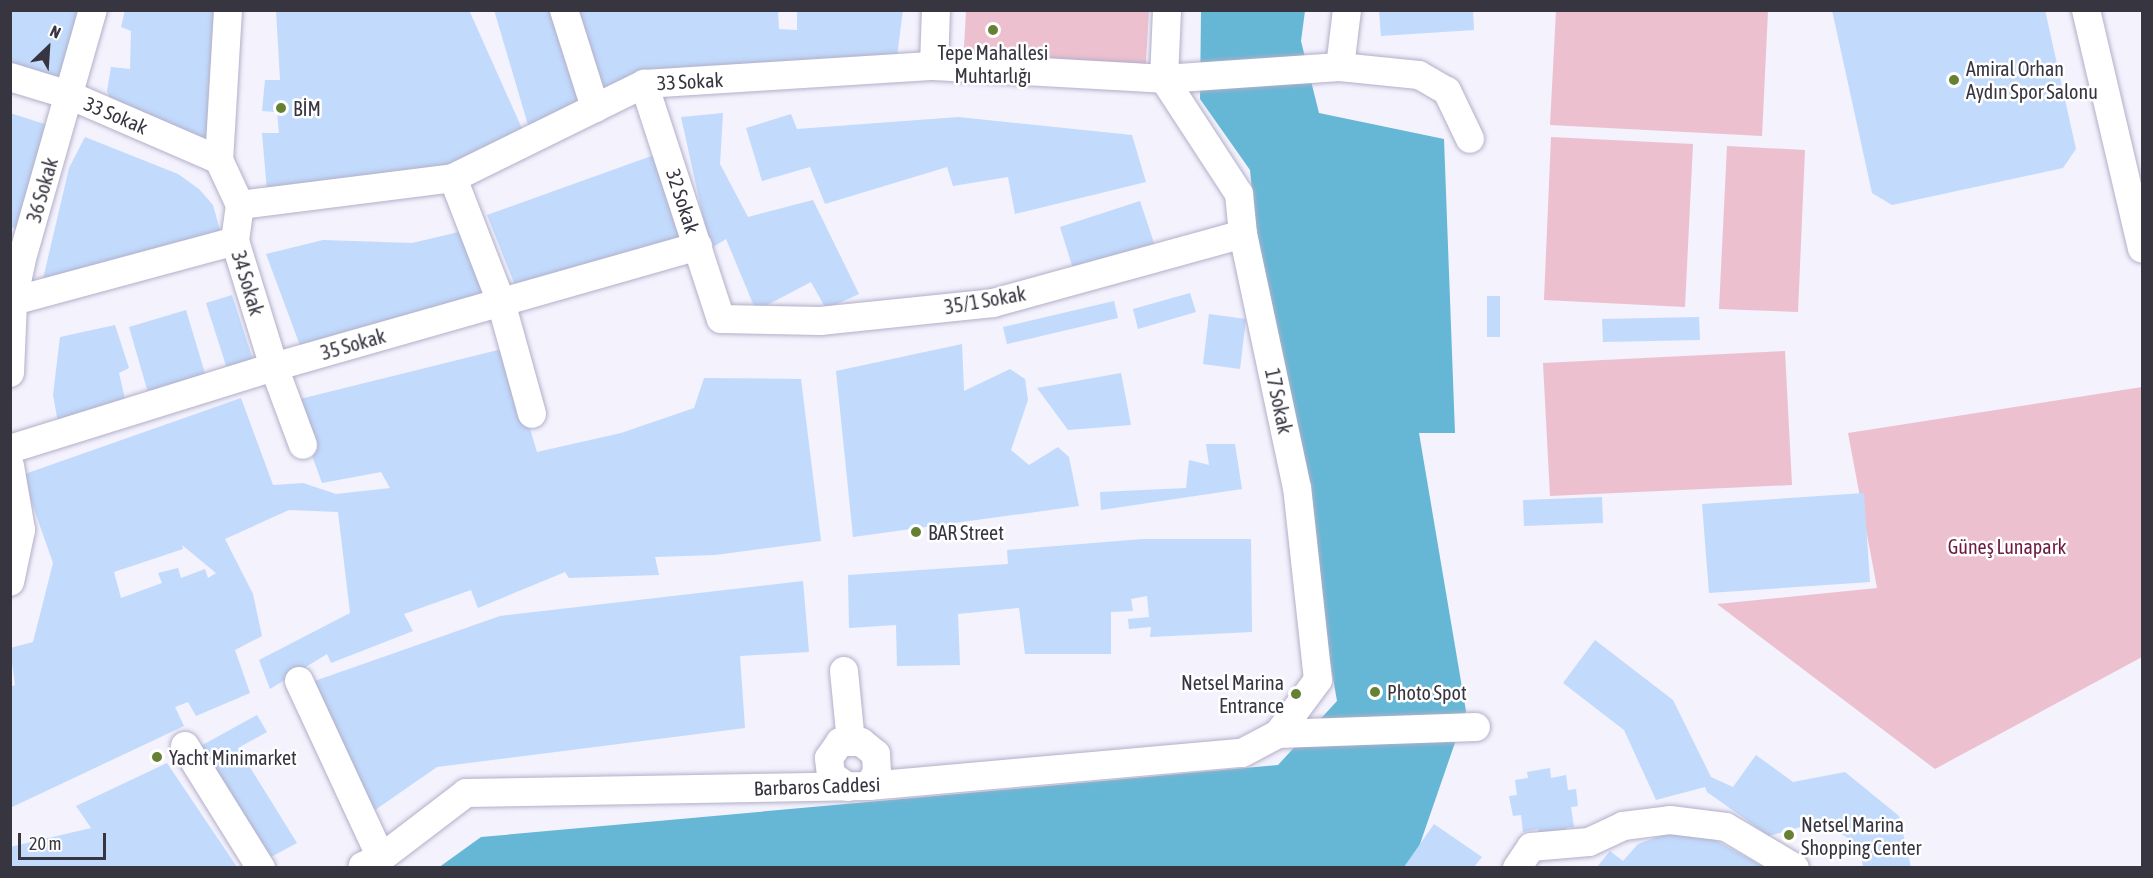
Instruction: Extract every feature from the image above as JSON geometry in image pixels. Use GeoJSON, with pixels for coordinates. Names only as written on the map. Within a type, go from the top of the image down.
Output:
{"type":"FeatureCollection","features":[{"type":"Feature","properties":{"kind":"street","name":"36 Sokak"},"geometry":{"type":"LineString","coordinates":[[10,373],[13,301],[93,10]]}},
{"type":"Feature","properties":{"kind":"street"},"geometry":{"type":"LineString","coordinates":[[228,10],[219,160],[240,205]]}},
{"type":"Feature","properties":{"kind":"street"},"geometry":{"type":"LineString","coordinates":[[564,10],[595,108]]}},
{"type":"Feature","properties":{"kind":"street"},"geometry":{"type":"LineString","coordinates":[[934,66],[936,10]]}},
{"type":"Feature","properties":{"kind":"street"},"geometry":{"type":"LineString","coordinates":[[1167,10],[1176,77]]}},
{"type":"Feature","properties":{"kind":"street"},"geometry":{"type":"LineString","coordinates":[[1333,67],[1347,10]]}},
{"type":"Feature","properties":{"kind":"street"},"geometry":{"type":"LineString","coordinates":[[2086,10],[2142,249]]}},
{"type":"Feature","properties":{"kind":"street","name":"33 Sokak"},"geometry":{"type":"LineString","coordinates":[[240,205],[453,178],[644,84],[934,66],[1176,77],[1333,67],[1419,75],[1447,91],[1470,139]]}},
{"type":"Feature","properties":{"kind":"street","name":"33 Sokak"},"geometry":{"type":"LineString","coordinates":[[10,77],[69,95],[219,160]]}},
{"type":"Feature","properties":{"kind":"street","name":"17 Sokak"},"geometry":{"type":"LineString","coordinates":[[1176,77],[1239,194],[1243,234],[1297,488],[1318,680],[1278,734]]}},
{"type":"Feature","properties":{"kind":"street","name":"32 Sokak"},"geometry":{"type":"LineString","coordinates":[[644,84],[721,319]]}},
{"type":"Feature","properties":{"kind":"street"},"geometry":{"type":"LineString","coordinates":[[453,178],[501,302],[532,414]]}},
{"type":"Feature","properties":{"kind":"street","name":"34 Sokak"},"geometry":{"type":"LineString","coordinates":[[240,205],[235,241],[274,367],[303,445]]}},
{"type":"Feature","properties":{"kind":"street","name":"35/1 Sokak"},"geometry":{"type":"LineString","coordinates":[[721,319],[820,321],[993,303],[1243,234]]}},
{"type":"Feature","properties":{"kind":"street"},"geometry":{"type":"LineString","coordinates":[[13,301],[235,241]]}},
{"type":"Feature","properties":{"kind":"street","name":"35 Sokak"},"geometry":{"type":"LineString","coordinates":[[10,449],[274,367],[698,246]]}},
{"type":"Feature","properties":{"kind":"street"},"geometry":{"type":"LineString","coordinates":[[10,466],[21,530],[10,582]]}},
{"type":"Feature","properties":{"kind":"street"},"geometry":{"type":"LineString","coordinates":[[844,671],[851,742]]}},
{"type":"Feature","properties":{"kind":"street"},"geometry":{"type":"LineString","coordinates":[[299,681],[372,864]]}},
{"type":"Feature","properties":{"kind":"street"},"geometry":{"type":"LineString","coordinates":[[1278,734],[1476,727]]}},
{"type":"Feature","properties":{"kind":"street","name":"Barbaros Caddesi"},"geometry":{"type":"LineString","coordinates":[[372,864],[466,793],[858,786],[1242,753],[1278,734]]}},
{"type":"Feature","properties":{"kind":"street"},"geometry":{"type":"LineString","coordinates":[[840,742],[851,742],[861,742],[876,754],[877,772],[858,786],[831,776],[829,758],[840,742]]}},
{"type":"Feature","properties":{"kind":"street"},"geometry":{"type":"LineString","coordinates":[[185,746],[261,867]]}},
{"type":"Feature","properties":{"kind":"street"},"geometry":{"type":"LineString","coordinates":[[1516,867],[1531,847],[1589,842],[1623,826],[1670,820],[1726,827],[1795,867]]}},
{"type":"Feature","properties":{"kind":"green space"},"geometry":{"type":"Polygon","coordinates":[[[966,11],[1149,11],[1145,76],[963,66],[966,11]]]}},
{"type":"Feature","properties":{"kind":"green space"},"geometry":{"type":"Polygon","coordinates":[[[1556,11],[1768,11],[1762,136],[1550,125],[1556,11]]]}},
{"type":"Feature","properties":{"kind":"green space"},"geometry":{"type":"Polygon","coordinates":[[[1551,137],[1693,144],[1685,307],[1544,300],[1551,137]]]}},
{"type":"Feature","properties":{"kind":"green space"},"geometry":{"type":"Polygon","coordinates":[[[1727,146],[1805,150],[1798,312],[1719,309],[1727,146]]]}},
{"type":"Feature","properties":{"kind":"green space"},"geometry":{"type":"Polygon","coordinates":[[[1785,351],[1792,485],[1550,496],[1543,363],[1785,351]]]}},
{"type":"Feature","properties":{"kind":"green space","name":"Güneş Lunapark"},"geometry":{"type":"Polygon","coordinates":[[[2142,387],[2142,657],[1935,769],[1717,604],[1877,588],[1848,433],[2142,387]]]}},
{"type":"Feature","properties":{"kind":"water"},"geometry":{"type":"Polygon","coordinates":[[[1201,11],[1305,11],[1301,41],[1319,113],[1444,139],[1455,433],[1419,433],[1466,711],[1412,867],[438,868],[481,837],[1278,765],[1337,701],[1293,448],[1277,446],[1250,170],[1200,99],[1201,11]]]}},
{"type":"Feature","properties":{"kind":"building"},"geometry":{"type":"Polygon","coordinates":[[[10,10],[83,10],[61,84],[10,70],[10,10]]]}},
{"type":"Feature","properties":{"kind":"building"},"geometry":{"type":"Polygon","coordinates":[[[125,10],[221,10],[210,143],[115,110],[107,91],[111,67],[130,69],[131,31],[121,27],[125,10]]]}},
{"type":"Feature","properties":{"kind":"building"},"geometry":{"type":"Polygon","coordinates":[[[276,10],[469,10],[524,133],[445,173],[267,191],[262,133],[279,133],[277,112],[262,111],[265,80],[280,80],[276,10]]]}},
{"type":"Feature","properties":{"kind":"building"},"geometry":{"type":"Polygon","coordinates":[[[494,10],[551,10],[584,107],[531,135],[494,10]]]}},
{"type":"Feature","properties":{"kind":"building"},"geometry":{"type":"Polygon","coordinates":[[[579,10],[778,10],[779,29],[797,30],[797,10],[903,10],[896,64],[605,94],[579,10]]]}},
{"type":"Feature","properties":{"kind":"building"},"geometry":{"type":"Polygon","coordinates":[[[1379,10],[1473,10],[1474,30],[1381,36],[1379,10]]]}},
{"type":"Feature","properties":{"kind":"building","name":"Amiral Orhan Aydın Spor Salonu"},"geometry":{"type":"Polygon","coordinates":[[[1832,10],[2045,10],[2076,149],[2063,168],[1892,205],[1872,193],[1832,10]]]}},
{"type":"Feature","properties":{"kind":"building"},"geometry":{"type":"Polygon","coordinates":[[[10,113],[51,126],[26,230],[10,227],[10,113]]]}},
{"type":"Feature","properties":{"kind":"building"},"geometry":{"type":"Polygon","coordinates":[[[723,113],[720,164],[748,217],[813,200],[859,294],[826,309],[811,282],[756,311],[726,239],[710,249],[681,117],[723,113]]]}},
{"type":"Feature","properties":{"kind":"building"},"geometry":{"type":"Polygon","coordinates":[[[791,114],[797,129],[958,117],[1132,135],[1146,182],[1015,214],[1008,177],[953,186],[947,167],[825,204],[810,167],[762,181],[746,128],[791,114]]]}},
{"type":"Feature","properties":{"kind":"building"},"geometry":{"type":"Polygon","coordinates":[[[85,137],[178,174],[199,189],[213,205],[221,234],[43,279],[69,168],[85,137]]]}},
{"type":"Feature","properties":{"kind":"building"},"geometry":{"type":"Polygon","coordinates":[[[657,154],[686,243],[516,288],[487,215],[657,154]]]}},
{"type":"Feature","properties":{"kind":"building"},"geometry":{"type":"Polygon","coordinates":[[[1140,201],[1156,249],[1075,275],[1060,227],[1140,201]]]}},
{"type":"Feature","properties":{"kind":"building"},"geometry":{"type":"Polygon","coordinates":[[[463,231],[485,296],[302,351],[266,254],[323,240],[412,243],[463,231]]]}},
{"type":"Feature","properties":{"kind":"building"},"geometry":{"type":"Polygon","coordinates":[[[1190,293],[1196,312],[1138,329],[1133,309],[1190,293]]]}},
{"type":"Feature","properties":{"kind":"building"},"geometry":{"type":"Polygon","coordinates":[[[232,295],[255,366],[229,375],[206,303],[232,295]]]}},
{"type":"Feature","properties":{"kind":"building"},"geometry":{"type":"Polygon","coordinates":[[[1487,296],[1500,296],[1500,337],[1487,337],[1487,296]]]}},
{"type":"Feature","properties":{"kind":"building"},"geometry":{"type":"Polygon","coordinates":[[[1114,301],[1118,318],[1007,344],[1003,327],[1114,301]]]}},
{"type":"Feature","properties":{"kind":"building"},"geometry":{"type":"Polygon","coordinates":[[[186,310],[207,380],[149,396],[129,327],[186,310]]]}},
{"type":"Feature","properties":{"kind":"building"},"geometry":{"type":"Polygon","coordinates":[[[1209,314],[1246,319],[1240,369],[1203,364],[1209,314]]]}},
{"type":"Feature","properties":{"kind":"building"},"geometry":{"type":"Polygon","coordinates":[[[1699,317],[1700,340],[1603,342],[1602,319],[1699,317]]]}},
{"type":"Feature","properties":{"kind":"building"},"geometry":{"type":"Polygon","coordinates":[[[115,325],[129,368],[119,373],[127,407],[59,428],[53,395],[60,337],[115,325]]]}},
{"type":"Feature","properties":{"kind":"building"},"geometry":{"type":"Polygon","coordinates":[[[962,344],[964,391],[1010,369],[1025,379],[1028,400],[1011,450],[1029,465],[1058,447],[1069,457],[1079,506],[853,537],[836,371],[962,344]]]}},
{"type":"Feature","properties":{"kind":"building"},"geometry":{"type":"Polygon","coordinates":[[[506,348],[537,452],[621,433],[694,408],[704,378],[801,379],[821,541],[715,555],[655,557],[659,575],[569,578],[565,572],[478,608],[471,590],[404,614],[413,631],[331,663],[327,654],[270,689],[259,660],[350,613],[338,512],[289,510],[225,539],[253,594],[262,636],[235,650],[250,693],[196,716],[188,702],[175,707],[184,726],[10,808],[10,687],[15,685],[10,648],[33,642],[53,563],[22,475],[241,398],[273,485],[303,483],[336,494],[390,488],[381,472],[322,483],[292,401],[506,348]],[[182,545],[183,549],[114,572],[121,598],[162,583],[158,573],[178,568],[181,578],[205,569],[208,578],[216,573],[182,545]]]}},
{"type":"Feature","properties":{"kind":"building"},"geometry":{"type":"Polygon","coordinates":[[[1121,373],[1131,425],[1068,430],[1037,388],[1121,373]]]}},
{"type":"Feature","properties":{"kind":"building"},"geometry":{"type":"Polygon","coordinates":[[[1206,444],[1235,444],[1242,489],[1101,510],[1100,492],[1186,488],[1189,460],[1209,465],[1206,444]]]}},
{"type":"Feature","properties":{"kind":"building"},"geometry":{"type":"Polygon","coordinates":[[[1864,493],[1870,582],[1709,593],[1702,504],[1864,493]]]}},
{"type":"Feature","properties":{"kind":"building"},"geometry":{"type":"Polygon","coordinates":[[[1602,497],[1603,523],[1524,526],[1523,500],[1602,497]]]}},
{"type":"Feature","properties":{"kind":"building"},"geometry":{"type":"Polygon","coordinates":[[[1143,539],[1251,539],[1252,632],[1150,637],[1151,627],[1129,629],[1128,619],[1149,617],[1147,596],[1131,599],[1133,611],[1111,612],[1111,654],[1025,654],[1019,608],[958,614],[960,665],[897,666],[896,625],[849,628],[848,575],[1008,564],[1007,550],[1143,539]]]}},
{"type":"Feature","properties":{"kind":"building"},"geometry":{"type":"Polygon","coordinates":[[[803,581],[809,652],[740,656],[745,728],[437,767],[365,817],[306,684],[500,616],[803,581]]]}},
{"type":"Feature","properties":{"kind":"building"},"geometry":{"type":"Polygon","coordinates":[[[1595,640],[1673,700],[1711,777],[1733,787],[1756,755],[1793,782],[1845,772],[1899,816],[1911,867],[1863,867],[1859,845],[1821,821],[1769,836],[1707,792],[1705,787],[1656,800],[1624,730],[1563,683],[1595,640]]]}},
{"type":"Feature","properties":{"kind":"building"},"geometry":{"type":"Polygon","coordinates":[[[257,715],[267,732],[238,748],[297,843],[271,857],[197,748],[257,715]]]}},
{"type":"Feature","properties":{"kind":"building"},"geometry":{"type":"Polygon","coordinates":[[[167,763],[237,867],[10,867],[10,847],[91,828],[76,806],[167,763]]]}},
{"type":"Feature","properties":{"kind":"building"},"geometry":{"type":"Polygon","coordinates":[[[1550,768],[1551,778],[1566,775],[1568,790],[1576,789],[1578,806],[1571,807],[1574,827],[1566,828],[1567,834],[1540,838],[1538,829],[1523,832],[1521,815],[1513,816],[1509,796],[1517,795],[1515,780],[1528,778],[1527,772],[1550,768]]]}},
{"type":"Feature","properties":{"kind":"building"},"geometry":{"type":"Polygon","coordinates":[[[1434,824],[1482,857],[1474,867],[1404,867],[1434,824]]]}},
{"type":"Feature","properties":{"kind":"building"},"geometry":{"type":"Polygon","coordinates":[[[1666,834],[1706,835],[1764,867],[1597,867],[1610,851],[1623,861],[1638,844],[1666,834]]]}},
{"type":"Feature","properties":{"kind":"place","name":"Tepe Mahallesi Muhtarlığı"},"geometry":{"type":"Point","coordinates":[993,30]}},
{"type":"Feature","properties":{"kind":"place","name":"Amiral Orhan Aydın Spor Salonu"},"geometry":{"type":"Point","coordinates":[1954,80]}},
{"type":"Feature","properties":{"kind":"place","name":"BİM"},"geometry":{"type":"Point","coordinates":[281,108]}},
{"type":"Feature","properties":{"kind":"place","name":"BAR Street"},"geometry":{"type":"Point","coordinates":[916,532]}},
{"type":"Feature","properties":{"kind":"place","name":"Photo Spot"},"geometry":{"type":"Point","coordinates":[1375,692]}},
{"type":"Feature","properties":{"kind":"place","name":"Netsel Marina Entrance"},"geometry":{"type":"Point","coordinates":[1296,694]}},
{"type":"Feature","properties":{"kind":"place","name":"Yacht Minimarket"},"geometry":{"type":"Point","coordinates":[157,757]}},
{"type":"Feature","properties":{"kind":"place","name":"Netsel Marina Shopping Center"},"geometry":{"type":"Point","coordinates":[1789,835]}}]}
